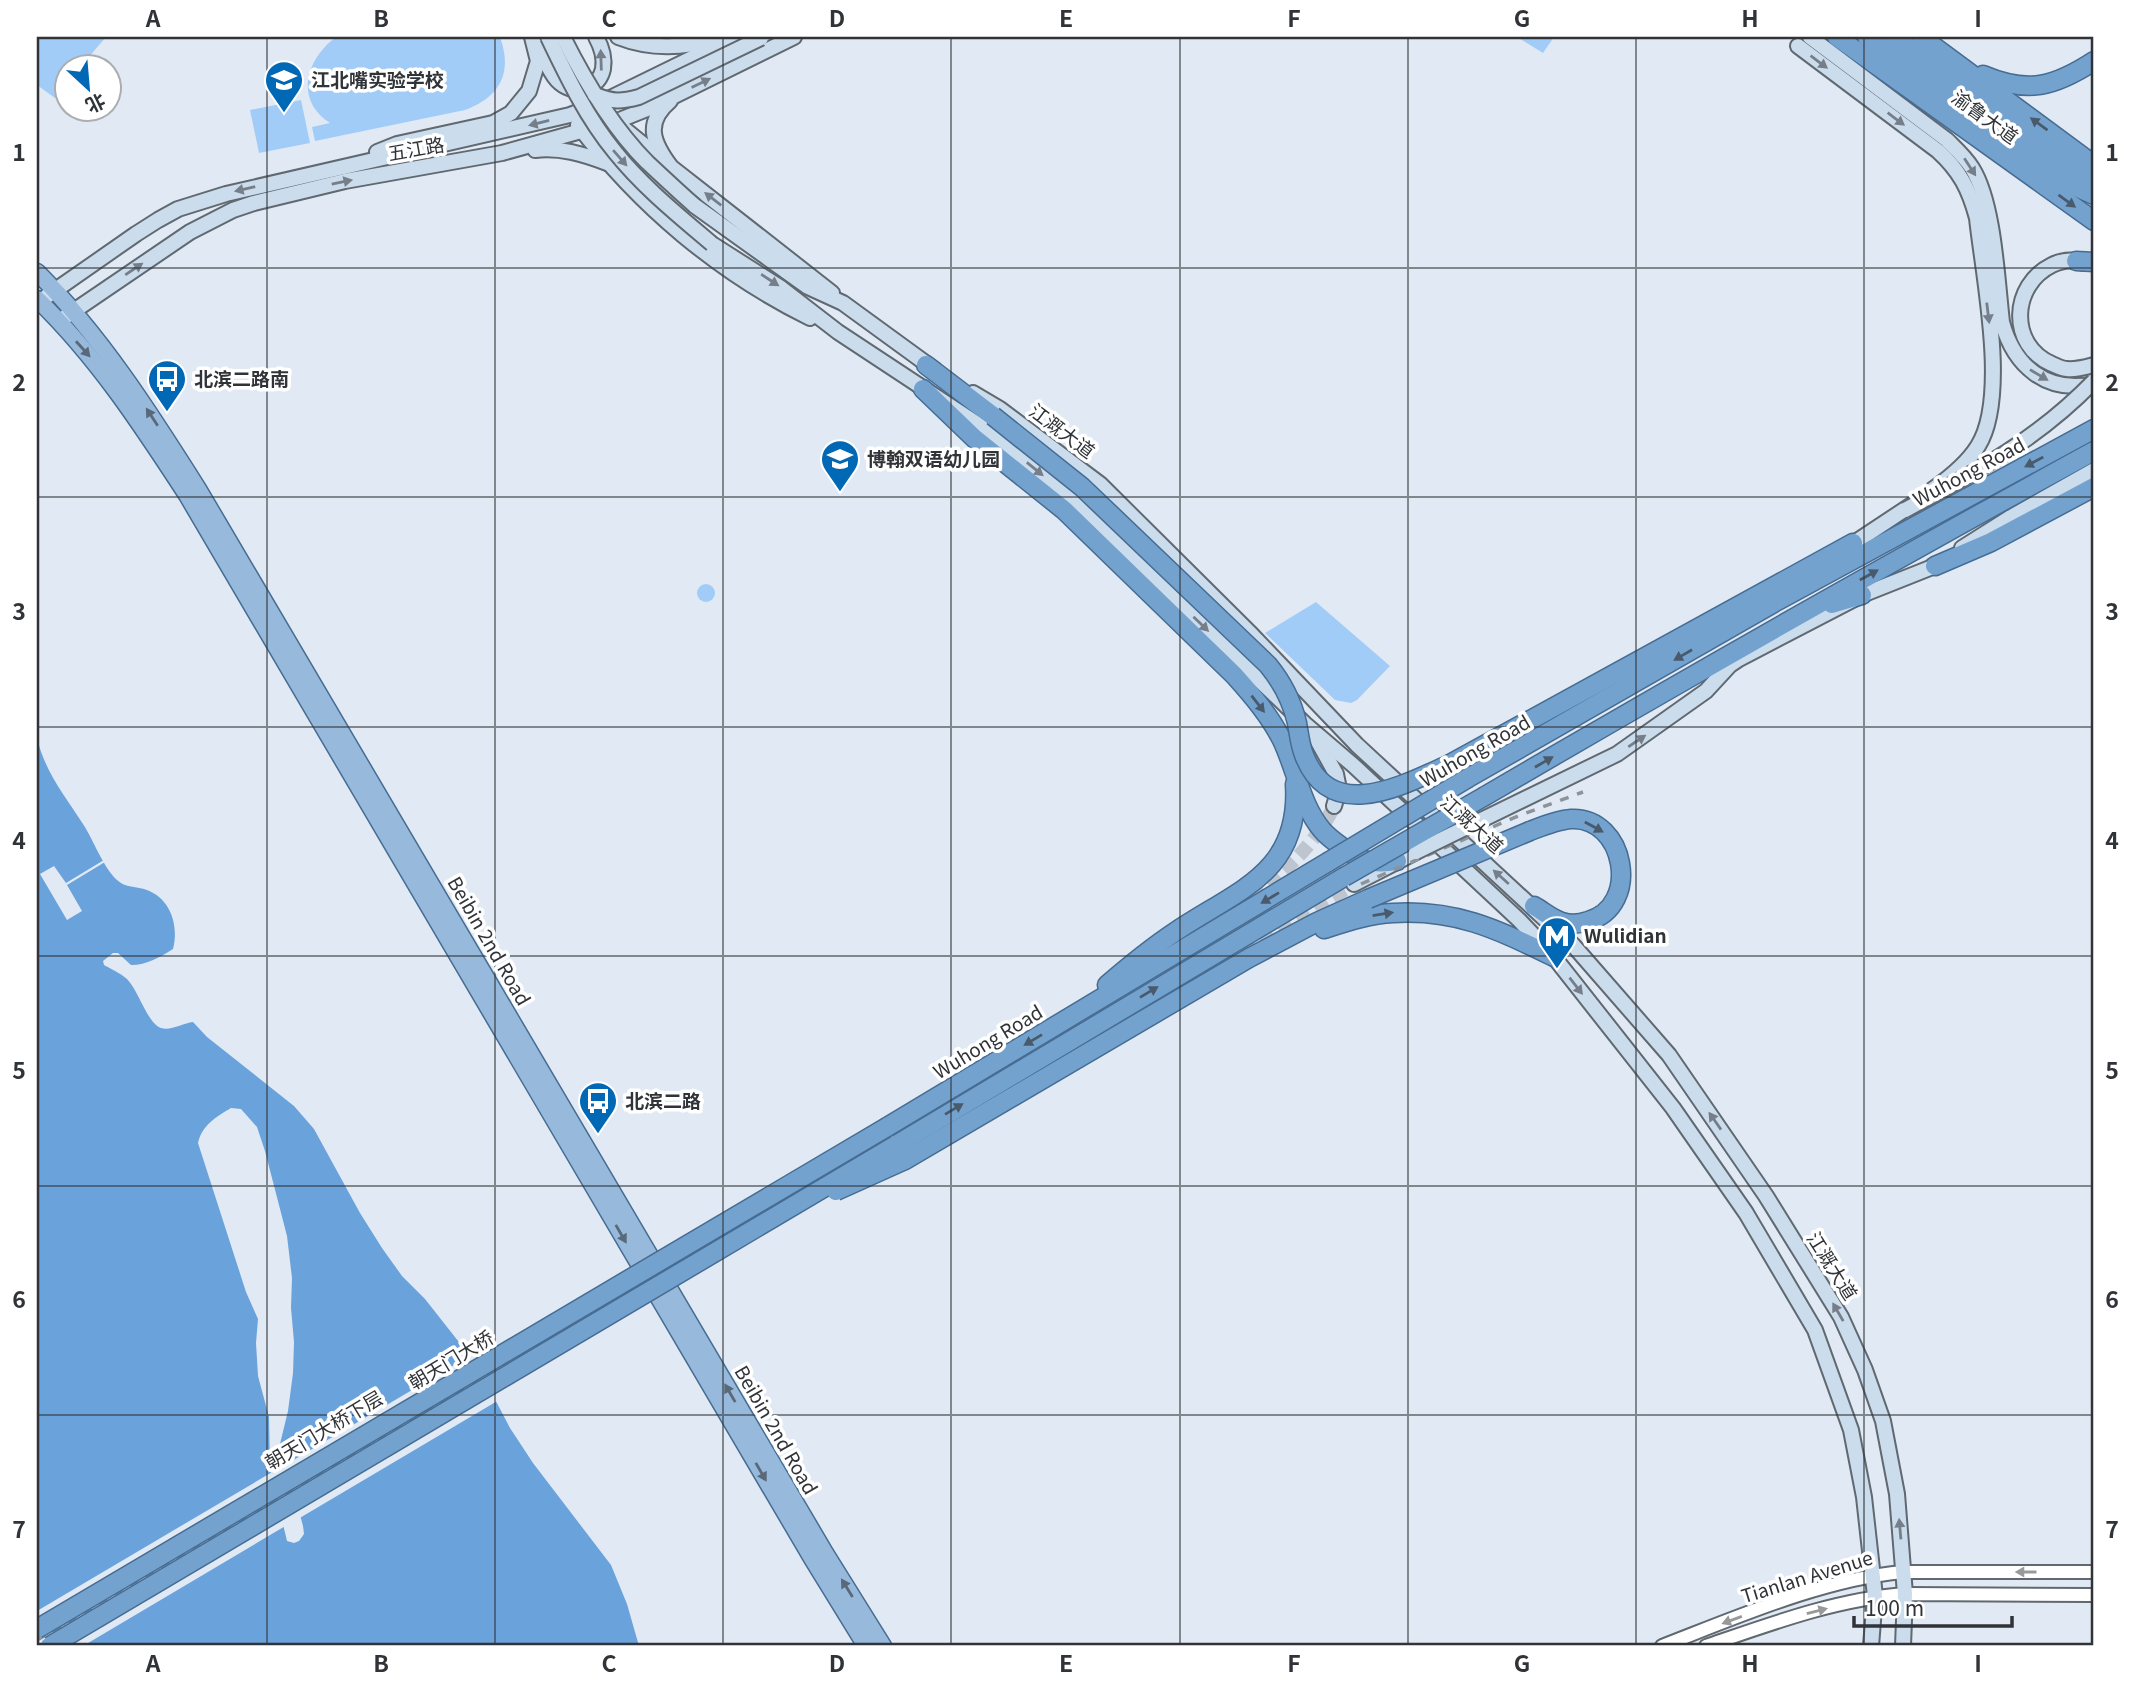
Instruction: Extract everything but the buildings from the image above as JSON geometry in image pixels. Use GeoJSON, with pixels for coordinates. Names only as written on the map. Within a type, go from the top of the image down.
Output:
{"type":"FeatureCollection","features":[{"type":"Feature","properties":{"kind":"highway","name":"渝鲁大道"},"geometry":{"type":"LineString","coordinates":[[1837,37],[1847,54],[2094,221]]}},
{"type":"Feature","properties":{"kind":"highway"},"geometry":{"type":"LineString","coordinates":[[1867,37],[2041,166],[2094,195]]}},
{"type":"Feature","properties":{"kind":"highway","name":"渝鲁大道"},"geometry":{"type":"LineString","coordinates":[[1894,37],[2094,186]]}},
{"type":"Feature","properties":{"kind":"highway"},"geometry":{"type":"LineString","coordinates":[[1921,37],[2094,165]]}},
{"type":"Feature","properties":{"kind":"highway"},"geometry":{"type":"LineString","coordinates":[[1959,65],[2011,86],[2034,86],[2057,82],[2094,61]]}},
{"type":"Feature","properties":{"kind":"highway"},"geometry":{"type":"LineString","coordinates":[[926,365],[1082,487],[1268,665],[1284,687],[1311,770],[1319,779],[1342,792],[1356,795],[1388,791],[1450,764],[1853,543]]}},
{"type":"Feature","properties":{"kind":"highway"},"geometry":{"type":"LineString","coordinates":[[923,389],[974,438],[1064,510],[1234,675],[1269,718],[1283,742],[1308,808],[1323,831],[1363,862],[1382,864],[1397,861]]}},
{"type":"Feature","properties":{"kind":"highway","name":"Wuhong Road"},"geometry":{"type":"LineString","coordinates":[[886,1125],[1468,778],[1777,601],[2094,429]]}},
{"type":"Feature","properties":{"kind":"highway","name":"Wuhong Road"},"geometry":{"type":"LineString","coordinates":[[900,1152],[1485,796],[1798,615],[2094,451]]}},
{"type":"Feature","properties":{"kind":"highway"},"geometry":{"type":"LineString","coordinates":[[1935,566],[1991,542],[2094,487]]}},
{"type":"Feature","properties":{"kind":"highway"},"geometry":{"type":"LineString","coordinates":[[1730,665],[1798,615],[1862,595]]}},
{"type":"Feature","properties":{"kind":"highway"},"geometry":{"type":"LineString","coordinates":[[1697,629],[1777,601]]}},
{"type":"Feature","properties":{"kind":"highway"},"geometry":{"type":"LineString","coordinates":[[1064,1021],[1139,958],[1177,931],[1233,898],[1263,873],[1285,844],[1292,827],[1296,796],[1290,760]]}},
{"type":"Feature","properties":{"kind":"highway"},"geometry":{"type":"LineString","coordinates":[[50,1646],[738,1237],[900,1152],[1249,958],[1368,899],[1553,822],[1574,819],[1594,824],[1617,851],[1623,870],[1621,887],[1615,901],[1604,914],[1575,924],[1561,922],[1534,906]]}},
{"type":"Feature","properties":{"kind":"highway"},"geometry":{"type":"LineString","coordinates":[[1249,958],[1315,932],[1391,912],[1429,912],[1461,917],[1498,930],[1554,957]]}},
{"type":"Feature","properties":{"kind":"highway","name":"朝天门大桥"},"geometry":{"type":"LineString","coordinates":[[37,1629],[886,1125]]}},
{"type":"Feature","properties":{"kind":"main road"},"geometry":{"type":"LineString","coordinates":[[533,37],[562,85],[577,89],[587,89],[597,82],[603,69],[602,52],[596,37]]}},
{"type":"Feature","properties":{"kind":"main road"},"geometry":{"type":"LineString","coordinates":[[342,167],[397,144],[493,123],[511,113],[529,91],[538,61],[533,37]]}},
{"type":"Feature","properties":{"kind":"main road","name":"江溉大道"},"geometry":{"type":"LineString","coordinates":[[548,37],[567,78],[591,118],[623,162],[660,199],[712,244],[782,288],[838,332],[982,427],[1070,498],[1310,728],[1519,920],[1554,957],[1673,1108],[1742,1206],[1815,1330],[1851,1430],[1864,1497],[1875,1596],[1871,1646]]}},
{"type":"Feature","properties":{"kind":"main road","name":"江溉大道"},"geometry":{"type":"LineString","coordinates":[[563,37],[597,97],[646,161],[695,206],[808,287],[843,303],[926,365],[1000,408],[1100,484],[1252,635],[1357,745],[1573,944],[1669,1055],[1766,1196],[1841,1317],[1865,1370],[1883,1421],[1897,1494],[1905,1594],[1903,1646]]}},
{"type":"Feature","properties":{"kind":"main road"},"geometry":{"type":"LineString","coordinates":[[618,37],[658,46],[697,43],[723,37]]}},
{"type":"Feature","properties":{"kind":"main road","name":"五江路"},"geometry":{"type":"LineString","coordinates":[[38,301],[135,234],[178,209],[226,194],[570,116],[735,37]]}},
{"type":"Feature","properties":{"kind":"main road","name":"五江路"},"geometry":{"type":"LineString","coordinates":[[58,322],[190,232],[222,215],[254,203],[345,181],[502,153],[583,132],[617,121],[679,94],[793,37]]}},
{"type":"Feature","properties":{"kind":"main road"},"geometry":{"type":"LineString","coordinates":[[1810,37],[1847,54],[1960,152],[1973,170],[1987,205],[2001,310],[2007,338],[2018,357],[2046,381],[2064,386],[2094,383]]}},
{"type":"Feature","properties":{"kind":"main road"},"geometry":{"type":"LineString","coordinates":[[567,78],[591,93],[622,102],[639,97],[763,38]]}},
{"type":"Feature","properties":{"kind":"main road"},"geometry":{"type":"LineString","coordinates":[[1777,601],[1853,543],[1949,478],[1979,445],[1992,405],[1994,377],[1976,218],[1964,181],[1938,150],[1798,46]]}},
{"type":"Feature","properties":{"kind":"main road"},"geometry":{"type":"LineString","coordinates":[[671,167],[655,143],[653,131],[658,114],[679,94]]}},
{"type":"Feature","properties":{"kind":"main road"},"geometry":{"type":"LineString","coordinates":[[596,105],[843,303]]}},
{"type":"Feature","properties":{"kind":"main road"},"geometry":{"type":"LineString","coordinates":[[570,116],[634,192],[691,241],[774,300],[838,332]]}},
{"type":"Feature","properties":{"kind":"main road"},"geometry":{"type":"LineString","coordinates":[[502,153],[562,150],[607,163]]}},
{"type":"Feature","properties":{"kind":"main road"},"geometry":{"type":"LineString","coordinates":[[98,260],[96,278],[104,284],[112,284]]}},
{"type":"Feature","properties":{"kind":"main road"},"geometry":{"type":"LineString","coordinates":[[2089,366],[2066,369],[2041,359],[2026,342],[2019,323],[2019,310],[2023,294],[2031,280],[2043,270],[2059,262],[2085,261],[2094,268]]}},
{"type":"Feature","properties":{"kind":"main road","name":"Beibin 2nd Road"},"geometry":{"type":"LineString","coordinates":[[37,272],[74,311],[144,404],[198,489],[825,1553],[883,1646]]}},
{"type":"Feature","properties":{"kind":"main road","name":"Beibin 2nd Road"},"geometry":{"type":"LineString","coordinates":[[38,301],[97,365],[134,414],[187,495],[866,1646]]}},
{"type":"Feature","properties":{"kind":"main road"},"geometry":{"type":"LineString","coordinates":[[1905,510],[2026,441],[2094,383]]}},
{"type":"Feature","properties":{"kind":"main road"},"geometry":{"type":"LineString","coordinates":[[1349,881],[1397,861],[1618,754],[1706,691],[1730,665],[1862,595],[1935,566],[2094,470]]}},
{"type":"Feature","properties":{"kind":"main road"},"geometry":{"type":"LineString","coordinates":[[1310,728],[1335,774],[1339,789],[1334,806]]}},
{"type":"Feature","properties":{"kind":"main road","name":"朝天门大桥下层"},"geometry":{"type":"LineString","coordinates":[[37,1622],[886,1125]]}},
{"type":"Feature","properties":{"kind":"main road"},"geometry":{"type":"LineString","coordinates":[[64,1646],[900,1152]]}},
{"type":"Feature","properties":{"kind":"street","name":"Tianlan Avenue"},"geometry":{"type":"LineString","coordinates":[[1662,1646],[1797,1597],[1874,1575],[1903,1572],[2094,1572]]}},
{"type":"Feature","properties":{"kind":"street","name":"Tianlan Avenue"},"geometry":{"type":"LineString","coordinates":[[1706,1646],[1799,1616],[1875,1596],[2094,1595]]}},
{"type":"Feature","properties":{"kind":"shaded area"},"geometry":{"type":"Polygon","coordinates":[[[37,37],[106,37],[93,52],[52,52],[52,96],[37,85],[37,37]]]}},
{"type":"Feature","properties":{"kind":"shaded area"},"geometry":{"type":"Polygon","coordinates":[[[336,37],[500,37],[504,50],[504,72],[495,91],[477,105],[465,110],[315,141],[312,127],[330,123],[319,114],[312,103],[308,80],[317,56],[336,37]]]}},
{"type":"Feature","properties":{"kind":"shaded area"},"geometry":{"type":"Polygon","coordinates":[[[1517,37],[1554,37],[1543,53],[1517,37]]]}},
{"type":"Feature","properties":{"kind":"shaded area"},"geometry":{"type":"Polygon","coordinates":[[[301,100],[310,143],[259,153],[250,110],[301,100]]]}},
{"type":"Feature","properties":{"kind":"shaded area"},"geometry":{"type":"Polygon","coordinates":[[[706,584],[712,587],[715,593],[712,599],[706,602],[700,599],[697,593],[700,587],[706,584]]]}},
{"type":"Feature","properties":{"kind":"shaded area"},"geometry":{"type":"Polygon","coordinates":[[[1316,602],[1390,666],[1351,703],[1335,700],[1265,633],[1316,602]]]}},
{"type":"Feature","properties":{"kind":"shaded area"},"geometry":{"type":"Polygon","coordinates":[[[37,738],[50,773],[112,875],[124,884],[155,894],[167,907],[174,923],[173,949],[158,958],[131,965],[118,953],[113,953],[103,961],[104,965],[127,979],[156,1025],[169,1028],[193,1022],[207,1037],[294,1106],[314,1129],[382,1248],[402,1276],[425,1299],[477,1365],[510,1428],[533,1463],[611,1565],[627,1604],[639,1646],[37,1646],[37,738]],[[231,1108],[215,1118],[206,1126],[198,1143],[246,1292],[258,1319],[258,1376],[269,1417],[270,1469],[287,1541],[294,1543],[304,1534],[303,1526],[279,1448],[293,1373],[292,1278],[287,1236],[257,1127],[241,1109],[231,1108]]]}},
{"type":"Feature","properties":{"kind":"pier"},"geometry":{"type":"Polygon","coordinates":[[[104,860],[105,862],[67,885],[82,911],[67,920],[40,874],[54,866],[66,883],[104,860]]]}},
{"type":"Feature","properties":{"kind":"pier"},"geometry":{"type":"Polygon","coordinates":[[[473,1354],[499,1400],[298,1519],[289,1486],[280,1468],[473,1354]]]}},
{"type":"Feature","properties":{"kind":"pier"},"geometry":{"type":"Polygon","coordinates":[[[274,1471],[287,1525],[83,1646],[37,1646],[37,1611],[274,1471]]]}},
{"type":"Feature","properties":{"kind":"tunnel"},"geometry":{"type":"LineString","coordinates":[[1235,910],[1291,864],[1326,822],[1334,806]]}},
{"type":"Feature","properties":{"kind":"tunnel"},"geometry":{"type":"LineString","coordinates":[[1097,1035],[1354,884]]}},
{"type":"Feature","properties":{"kind":"railway"},"geometry":{"type":"LineString","coordinates":[[1361,884],[1518,816],[1583,792]]}},
{"type":"Feature","properties":{"kind":"railway"},"geometry":{"type":"LineString","coordinates":[[37,1640],[892,1135]]}},
{"type":"Feature","properties":{"kind":"place","name":"江北嘴实验学校"},"geometry":{"type":"Point","coordinates":[284,114]}},
{"type":"Feature","properties":{"kind":"place","name":"北滨二路南"},"geometry":{"type":"Point","coordinates":[167,413]}},
{"type":"Feature","properties":{"kind":"place","name":"博翰双语幼儿园"},"geometry":{"type":"Point","coordinates":[840,493]}},
{"type":"Feature","properties":{"kind":"place","name":"Wulidian"},"geometry":{"type":"Point","coordinates":[1557,970]}},
{"type":"Feature","properties":{"kind":"place","name":"北滨二路"},"geometry":{"type":"Point","coordinates":[598,1135]}}]}
